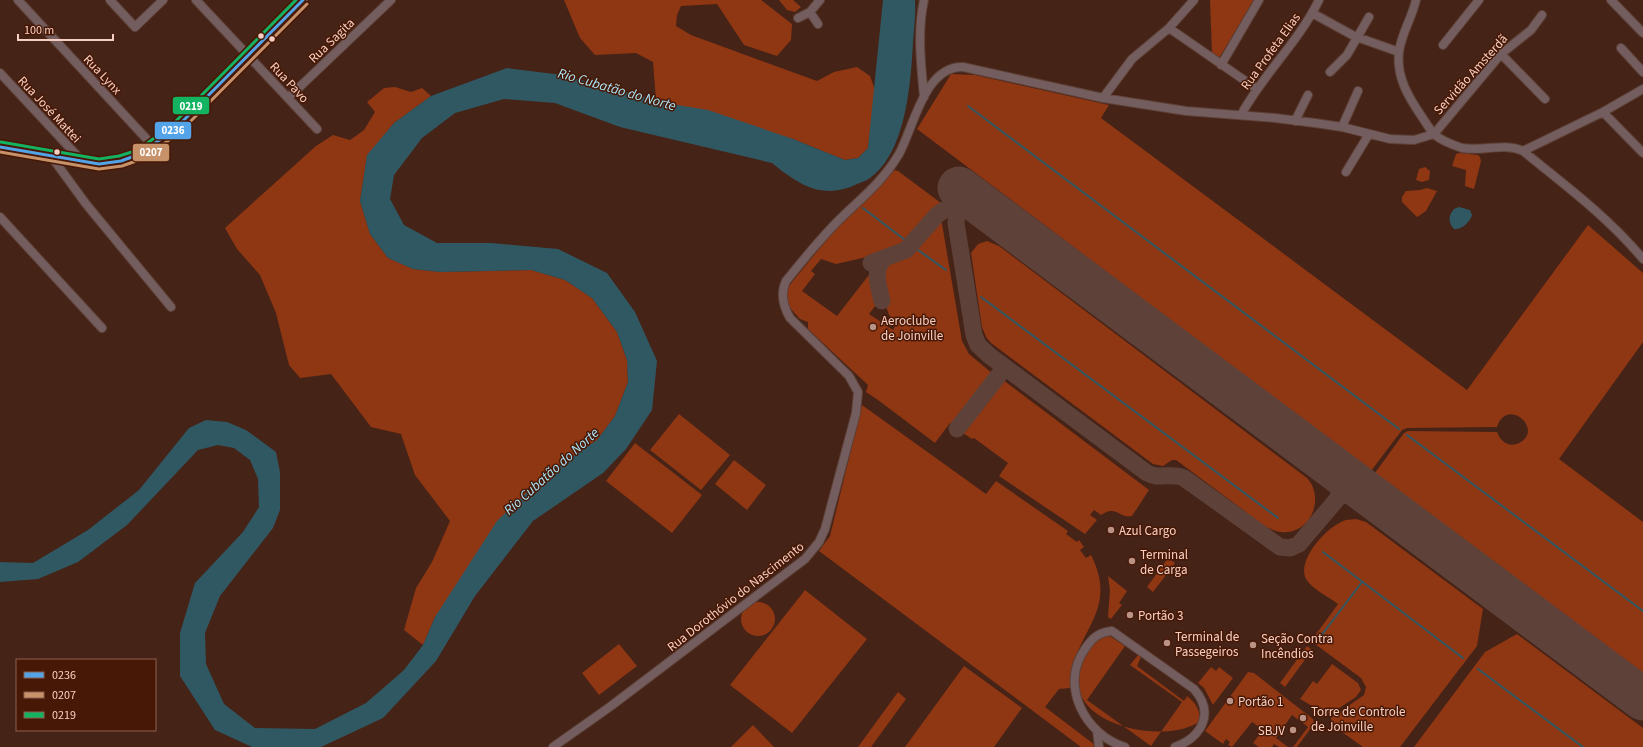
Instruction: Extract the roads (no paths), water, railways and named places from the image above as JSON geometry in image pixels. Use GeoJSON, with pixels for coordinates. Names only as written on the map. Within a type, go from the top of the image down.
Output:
{"type":"FeatureCollection","features":[{"type":"Feature","properties":{"kind":"street","name":"Rua Lynx"},"geometry":{"type":"LineString","coordinates":[[18,0],[154,147]]}},
{"type":"Feature","properties":{"kind":"street"},"geometry":{"type":"LineString","coordinates":[[110,0],[135,27],[163,0]]}},
{"type":"Feature","properties":{"kind":"street"},"geometry":{"type":"LineString","coordinates":[[0,148],[83,162],[115,163],[129,160],[154,147],[176,129],[303,0]]}},
{"type":"Feature","properties":{"kind":"street","name":"Rua Sagita"},"geometry":{"type":"LineString","coordinates":[[288,98],[391,0]]}},
{"type":"Feature","properties":{"kind":"street"},"geometry":{"type":"LineString","coordinates":[[798,18],[810,12],[820,0]]}},
{"type":"Feature","properties":{"kind":"street"},"geometry":{"type":"LineString","coordinates":[[924,0],[920,33],[920,52],[924,97]]}},
{"type":"Feature","properties":{"kind":"street"},"geometry":{"type":"LineString","coordinates":[[1103,98],[1132,59],[1168,28],[1194,0]]}},
{"type":"Feature","properties":{"kind":"street"},"geometry":{"type":"LineString","coordinates":[[1221,64],[1259,0]]}},
{"type":"Feature","properties":{"kind":"street","name":"Rua Profeta Elias"},"geometry":{"type":"LineString","coordinates":[[1241,115],[1256,89],[1288,50],[1319,0]]}},
{"type":"Feature","properties":{"kind":"street"},"geometry":{"type":"LineString","coordinates":[[1416,0],[1399,52],[1399,69],[1403,85],[1414,106],[1434,134],[1448,143],[1464,148],[1474,149],[1512,147],[1523,151],[1592,207],[1627,240],[1643,259]]}},
{"type":"Feature","properties":{"kind":"street"},"geometry":{"type":"LineString","coordinates":[[1443,45],[1479,0]]}},
{"type":"Feature","properties":{"kind":"street"},"geometry":{"type":"LineString","coordinates":[[1611,0],[1643,33]]}},
{"type":"Feature","properties":{"kind":"street","name":"Rua Pavo"},"geometry":{"type":"LineString","coordinates":[[199,1],[248,56],[317,129]]}},
{"type":"Feature","properties":{"kind":"street"},"geometry":{"type":"LineString","coordinates":[[810,12],[818,24]]}},
{"type":"Feature","properties":{"kind":"street"},"geometry":{"type":"LineString","coordinates":[[1312,13],[1357,37],[1399,52]]}},
{"type":"Feature","properties":{"kind":"street","name":"Servidão Amsterdã"},"geometry":{"type":"LineString","coordinates":[[1434,134],[1501,54],[1531,30],[1542,15]]}},
{"type":"Feature","properties":{"kind":"street"},"geometry":{"type":"LineString","coordinates":[[1330,72],[1345,58],[1369,17]]}},
{"type":"Feature","properties":{"kind":"street"},"geometry":{"type":"LineString","coordinates":[[1168,28],[1256,89]]}},
{"type":"Feature","properties":{"kind":"street"},"geometry":{"type":"LineString","coordinates":[[1621,48],[1643,72]]}},
{"type":"Feature","properties":{"kind":"street"},"geometry":{"type":"LineString","coordinates":[[1501,54],[1545,99]]}},
{"type":"Feature","properties":{"kind":"street"},"geometry":{"type":"LineString","coordinates":[[924,97],[942,73],[956,67],[971,68],[1103,98],[1186,111],[1241,115],[1342,127],[1369,134],[1403,140],[1423,139],[1434,134]]}},
{"type":"Feature","properties":{"kind":"street","name":"Rua José Mattei"},"geometry":{"type":"LineString","coordinates":[[0,73],[83,162]]}},
{"type":"Feature","properties":{"kind":"street"},"geometry":{"type":"LineString","coordinates":[[1523,151],[1603,112],[1643,89]]}},
{"type":"Feature","properties":{"kind":"street"},"geometry":{"type":"LineString","coordinates":[[1342,127],[1358,91]]}},
{"type":"Feature","properties":{"kind":"street"},"geometry":{"type":"LineString","coordinates":[[1295,121],[1308,95]]}},
{"type":"Feature","properties":{"kind":"street","name":"Rua Dorothóvio do Nascimento"},"geometry":{"type":"LineString","coordinates":[[553,747],[639,685],[805,559],[814,550],[825,529],[839,480],[856,413],[858,395],[849,376],[790,318],[785,307],[782,290],[786,281],[828,232],[885,175],[902,148],[924,97]]}},
{"type":"Feature","properties":{"kind":"street"},"geometry":{"type":"LineString","coordinates":[[1603,112],[1643,153]]}},
{"type":"Feature","properties":{"kind":"street"},"geometry":{"type":"LineString","coordinates":[[1346,172],[1369,134]]}},
{"type":"Feature","properties":{"kind":"street"},"geometry":{"type":"LineString","coordinates":[[51,156],[110,234],[171,307]]}},
{"type":"Feature","properties":{"kind":"street"},"geometry":{"type":"LineString","coordinates":[[0,217],[102,328]]}},
{"type":"Feature","properties":{"kind":"street"},"geometry":{"type":"LineString","coordinates":[[1118,746],[1098,731],[1081,709],[1074,688],[1074,679],[1080,655],[1089,642],[1097,635],[1112,631],[1194,689],[1200,696],[1205,710],[1201,728],[1196,735],[1175,747]]}},
{"type":"Feature","properties":{"kind":"street"},"geometry":{"type":"LineString","coordinates":[[1098,731],[1100,741],[1099,747]]}},
{"type":"Feature","properties":{"kind":"water"},"geometry":{"type":"Polygon","coordinates":[[[883,0],[915,0],[910,77],[904,116],[899,135],[892,152],[882,167],[868,179],[844,189],[833,191],[811,188],[791,178],[772,163],[620,127],[555,103],[504,99],[455,113],[422,138],[394,175],[390,199],[404,225],[437,243],[491,243],[558,249],[607,273],[635,312],[657,361],[652,410],[626,449],[603,473],[533,521],[475,596],[436,661],[383,718],[321,747],[252,747],[215,730],[180,676],[180,633],[195,583],[243,532],[259,507],[258,479],[250,460],[234,448],[218,445],[198,450],[127,525],[78,562],[38,579],[0,582],[0,562],[33,563],[88,530],[139,490],[189,428],[206,420],[227,422],[246,430],[276,452],[280,472],[280,510],[273,528],[220,596],[205,633],[206,664],[224,704],[255,728],[315,729],[366,703],[404,670],[423,645],[435,617],[497,521],[543,477],[597,440],[615,416],[628,382],[627,360],[617,332],[592,298],[565,280],[531,270],[440,272],[413,269],[388,258],[370,234],[360,201],[367,155],[394,123],[431,96],[507,68],[562,75],[671,104],[708,110],[793,139],[845,160],[858,158],[868,148],[883,0]]]}},
{"type":"Feature","properties":{"kind":"water"},"geometry":{"type":"Polygon","coordinates":[[[1459,207],[1470,210],[1472,215],[1465,225],[1454,229],[1450,221],[1450,217],[1454,209],[1459,207]]]}},
{"type":"Feature","properties":{"kind":"waterway"},"geometry":{"type":"LineString","coordinates":[[968,106],[1399,429]]}},
{"type":"Feature","properties":{"kind":"waterway"},"geometry":{"type":"LineString","coordinates":[[863,208],[905,240]]}},
{"type":"Feature","properties":{"kind":"waterway"},"geometry":{"type":"LineString","coordinates":[[918,250],[946,270]]}},
{"type":"Feature","properties":{"kind":"waterway"},"geometry":{"type":"LineString","coordinates":[[981,297],[1278,518]]}},
{"type":"Feature","properties":{"kind":"waterway"},"geometry":{"type":"LineString","coordinates":[[1407,435],[1643,611]]}},
{"type":"Feature","properties":{"kind":"waterway"},"geometry":{"type":"LineString","coordinates":[[1323,552],[1463,658]]}},
{"type":"Feature","properties":{"kind":"waterway"},"geometry":{"type":"LineString","coordinates":[[1317,641],[1362,582]]}},
{"type":"Feature","properties":{"kind":"waterway"},"geometry":{"type":"LineString","coordinates":[[1478,669],[1583,747]]}},
{"type":"Feature","properties":{"kind":"place","name":"Aeroclube de Joinville"},"geometry":{"type":"Point","coordinates":[873,327]}},
{"type":"Feature","properties":{"kind":"place","name":"Azul Cargo"},"geometry":{"type":"Point","coordinates":[1111,530]}},
{"type":"Feature","properties":{"kind":"place","name":"Terminal de Carga"},"geometry":{"type":"Point","coordinates":[1132,561]}},
{"type":"Feature","properties":{"kind":"place","name":"Portão 3"},"geometry":{"type":"Point","coordinates":[1130,615]}},
{"type":"Feature","properties":{"kind":"place","name":"Terminal de Passegeiros"},"geometry":{"type":"Point","coordinates":[1167,643]}},
{"type":"Feature","properties":{"kind":"place","name":"Seção Contra Incêndios"},"geometry":{"type":"Point","coordinates":[1253,645]}},
{"type":"Feature","properties":{"kind":"place","name":"Portão 1"},"geometry":{"type":"Point","coordinates":[1230,701]}},
{"type":"Feature","properties":{"kind":"place","name":"Torre de Controle de Joinville"},"geometry":{"type":"Point","coordinates":[1303,718]}},
{"type":"Feature","properties":{"kind":"place","name":"SBJV"},"geometry":{"type":"Point","coordinates":[1293,730]}},
{"type":"Feature","properties":{"kind":"water label","name":"Rio Cubatão do Norte"},"geometry":{"type":"Point","coordinates":[617,89]}},
{"type":"Feature","properties":{"kind":"water label","name":"Rio Cubatão do Norte"},"geometry":{"type":"Point","coordinates":[551,471]}}]}
